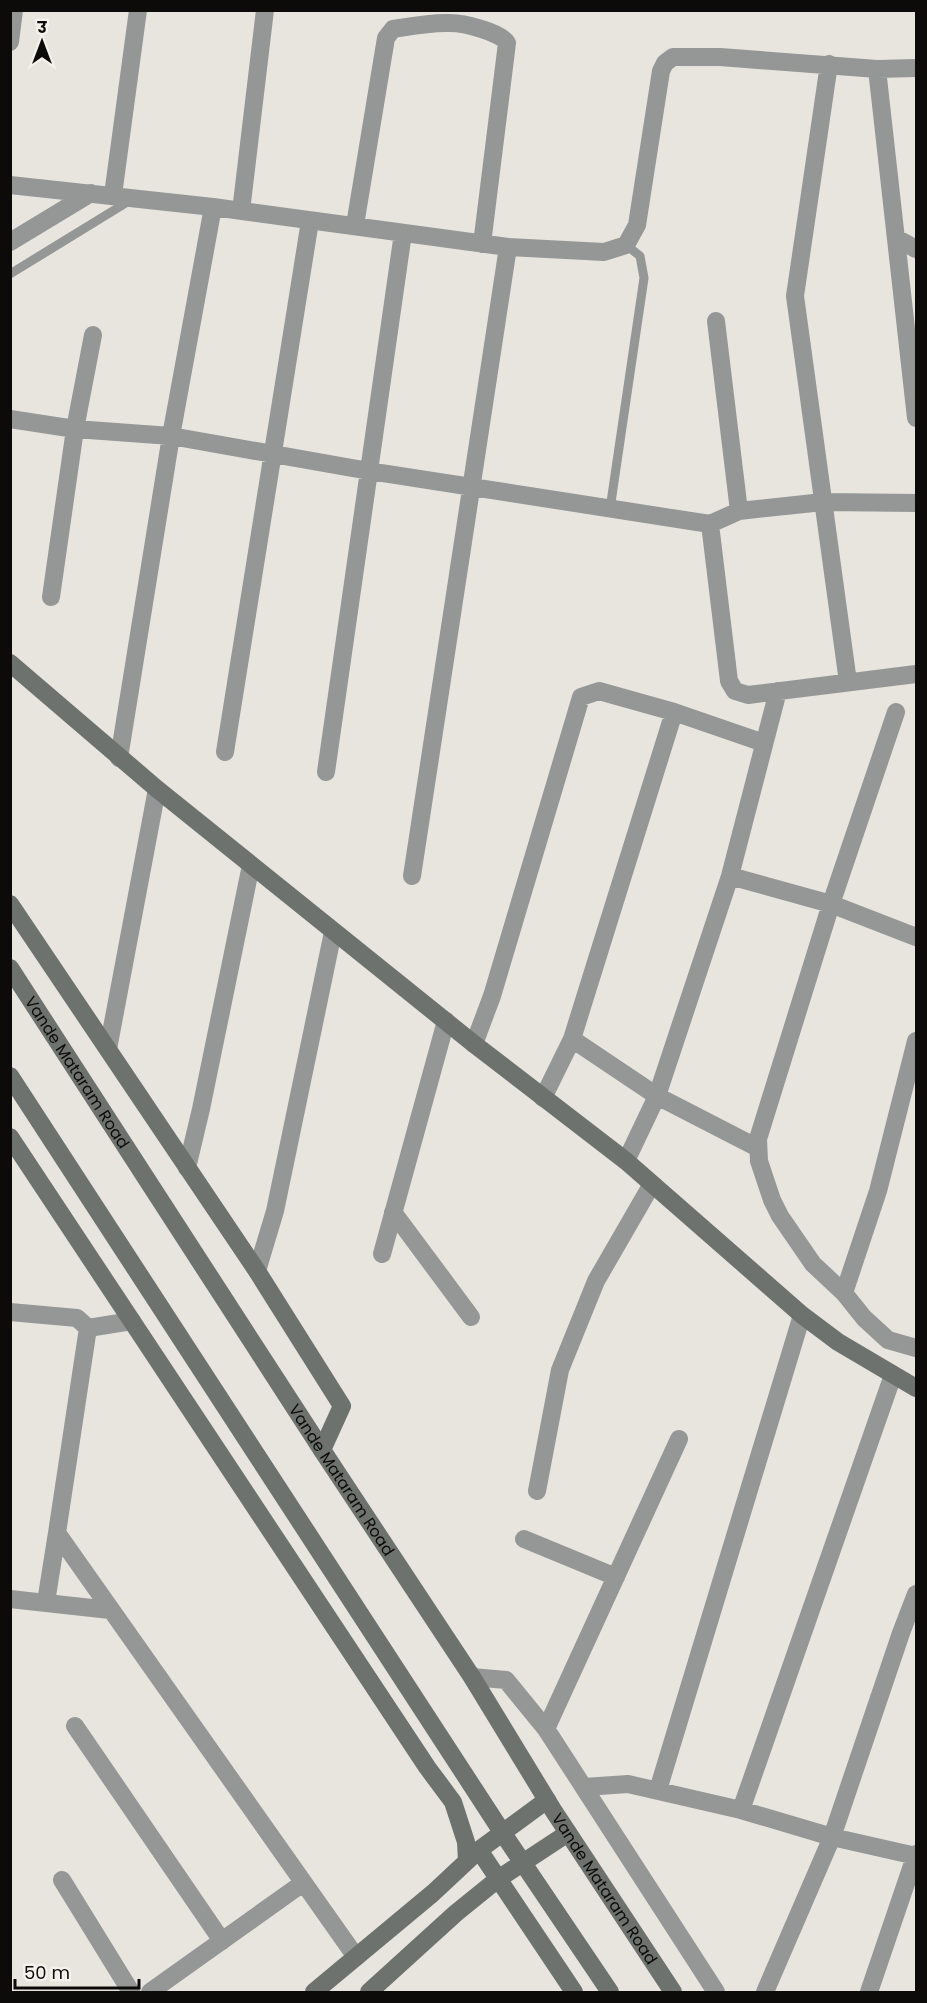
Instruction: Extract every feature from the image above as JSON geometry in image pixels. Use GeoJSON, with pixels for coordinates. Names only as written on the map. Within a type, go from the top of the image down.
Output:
{"type":"FeatureCollection","features":[{"type":"Feature","properties":{"kind":"street"},"geometry":{"type":"LineString","coordinates":[[10,42],[14,10]]}},
{"type":"Feature","properties":{"kind":"street"},"geometry":{"type":"LineString","coordinates":[[113,195],[138,10]]}},
{"type":"Feature","properties":{"kind":"street"},"geometry":{"type":"LineString","coordinates":[[241,211],[265,10]]}},
{"type":"Feature","properties":{"kind":"street"},"geometry":{"type":"LineString","coordinates":[[355,225],[386,38],[393,29],[452,23],[498,34],[507,43],[482,244]]}},
{"type":"Feature","properties":{"kind":"street"},"geometry":{"type":"LineString","coordinates":[[10,185],[213,207],[508,247],[604,252],[626,245],[637,225],[661,71],[665,63],[673,57],[720,57],[877,69],[916,68]]}},
{"type":"Feature","properties":{"kind":"street"},"geometry":{"type":"LineString","coordinates":[[829,64],[795,296],[848,682]]}},
{"type":"Feature","properties":{"kind":"street"},"geometry":{"type":"LineString","coordinates":[[877,69],[916,418]]}},
{"type":"Feature","properties":{"kind":"street"},"geometry":{"type":"LineString","coordinates":[[10,242],[91,193]]}},
{"type":"Feature","properties":{"kind":"street"},"geometry":{"type":"LineString","coordinates":[[119,758],[171,436],[213,207]]}},
{"type":"Feature","properties":{"kind":"street"},"geometry":{"type":"LineString","coordinates":[[225,752],[310,221]]}},
{"type":"Feature","properties":{"kind":"street"},"geometry":{"type":"LineString","coordinates":[[326,772],[403,233]]}},
{"type":"Feature","properties":{"kind":"street"},"geometry":{"type":"LineString","coordinates":[[896,238],[916,249]]}},
{"type":"Feature","properties":{"kind":"street"},"geometry":{"type":"LineString","coordinates":[[411,876],[508,247]]}},
{"type":"Feature","properties":{"kind":"street"},"geometry":{"type":"LineString","coordinates":[[716,321],[739,511]]}},
{"type":"Feature","properties":{"kind":"street"},"geometry":{"type":"LineString","coordinates":[[51,597],[75,429],[93,335]]}},
{"type":"Feature","properties":{"kind":"street"},"geometry":{"type":"LineString","coordinates":[[10,419],[75,429],[171,436],[369,471],[710,524],[739,511],[823,502],[916,502]]}},
{"type":"Feature","properties":{"kind":"street"},"geometry":{"type":"LineString","coordinates":[[710,524],[729,681],[735,691],[748,695],[916,674]]}},
{"type":"Feature","properties":{"kind":"street"},"geometry":{"type":"LineString","coordinates":[[10,663],[119,758],[333,932],[626,1161],[802,1316],[838,1342],[916,1388]]}},
{"type":"Feature","properties":{"kind":"street"},"geometry":{"type":"LineString","coordinates":[[474,1044],[492,996],[581,697],[599,691],[674,711],[764,743]]}},
{"type":"Feature","properties":{"kind":"street"},"geometry":{"type":"LineString","coordinates":[[626,1161],[657,1096],[730,876],[778,691]]}},
{"type":"Feature","properties":{"kind":"street"},"geometry":{"type":"LineString","coordinates":[[543,1098],[572,1039],[674,711]]}},
{"type":"Feature","properties":{"kind":"street"},"geometry":{"type":"LineString","coordinates":[[896,712],[831,904],[758,1139],[758,1148],[765,1183],[780,1216],[813,1264],[888,1340],[916,1348]]}},
{"type":"Feature","properties":{"kind":"street"},"geometry":{"type":"LineString","coordinates":[[108,1049],[157,789]]}},
{"type":"Feature","properties":{"kind":"street"},"geometry":{"type":"LineString","coordinates":[[187,1168],[251,865]]}},
{"type":"Feature","properties":{"kind":"street"},"geometry":{"type":"LineString","coordinates":[[730,876],[831,904],[916,937]]}},
{"type":"Feature","properties":{"kind":"street"},"geometry":{"type":"LineString","coordinates":[[10,903],[257,1271],[342,1406],[322,1450]]}},
{"type":"Feature","properties":{"kind":"street"},"geometry":{"type":"LineString","coordinates":[[257,1271],[274,1211],[333,932]]}},
{"type":"Feature","properties":{"kind":"street","name":"Vande Mataram Road"},"geometry":{"type":"LineString","coordinates":[[10,968],[472,1677],[568,1833],[673,1992]]}},
{"type":"Feature","properties":{"kind":"street"},"geometry":{"type":"LineString","coordinates":[[382,1254],[446,1021]]}},
{"type":"Feature","properties":{"kind":"street"},"geometry":{"type":"LineString","coordinates":[[572,1039],[657,1096],[758,1148]]}},
{"type":"Feature","properties":{"kind":"street"},"geometry":{"type":"LineString","coordinates":[[844,1293],[878,1191],[916,1041]]}},
{"type":"Feature","properties":{"kind":"street"},"geometry":{"type":"LineString","coordinates":[[10,1076],[462,1771],[610,1992]]}},
{"type":"Feature","properties":{"kind":"street"},"geometry":{"type":"LineString","coordinates":[[10,1137],[453,1802],[473,1856],[498,1879],[574,1992]]}},
{"type":"Feature","properties":{"kind":"street"},"geometry":{"type":"LineString","coordinates":[[537,1491],[560,1370],[596,1281],[652,1184]]}},
{"type":"Feature","properties":{"kind":"street"},"geometry":{"type":"LineString","coordinates":[[393,1212],[471,1317]]}},
{"type":"Feature","properties":{"kind":"street"},"geometry":{"type":"LineString","coordinates":[[10,1312],[77,1318],[88,1328]]}},
{"type":"Feature","properties":{"kind":"street"},"geometry":{"type":"LineString","coordinates":[[658,1790],[802,1316]]}},
{"type":"Feature","properties":{"kind":"street"},"geometry":{"type":"LineString","coordinates":[[88,1328],[132,1321]]}},
{"type":"Feature","properties":{"kind":"street"},"geometry":{"type":"LineString","coordinates":[[46,1602],[88,1328]]}},
{"type":"Feature","properties":{"kind":"street"},"geometry":{"type":"LineString","coordinates":[[741,1810],[893,1375]]}},
{"type":"Feature","properties":{"kind":"street"},"geometry":{"type":"LineString","coordinates":[[546,1729],[679,1438]]}},
{"type":"Feature","properties":{"kind":"street"},"geometry":{"type":"LineString","coordinates":[[57,1533],[356,1957]]}},
{"type":"Feature","properties":{"kind":"street"},"geometry":{"type":"LineString","coordinates":[[524,1539],[616,1577]]}},
{"type":"Feature","properties":{"kind":"street"},"geometry":{"type":"LineString","coordinates":[[765,1992],[832,1837],[916,1594]]}},
{"type":"Feature","properties":{"kind":"street"},"geometry":{"type":"LineString","coordinates":[[10,1599],[110,1610]]}},
{"type":"Feature","properties":{"kind":"street"},"geometry":{"type":"LineString","coordinates":[[472,1677],[506,1680],[546,1729],[716,1992]]}},
{"type":"Feature","properties":{"kind":"street"},"geometry":{"type":"LineString","coordinates":[[75,1726],[222,1941]]}},
{"type":"Feature","properties":{"kind":"street"},"geometry":{"type":"LineString","coordinates":[[440,1785],[462,1771]]}},
{"type":"Feature","properties":{"kind":"street"},"geometry":{"type":"LineString","coordinates":[[584,1787],[628,1784],[658,1790],[741,1810],[832,1837],[916,1855],[868,1992]]}},
{"type":"Feature","properties":{"kind":"street"},"geometry":{"type":"LineString","coordinates":[[314,1992],[502,1832],[547,1800]]}},
{"type":"Feature","properties":{"kind":"street"},"geometry":{"type":"LineString","coordinates":[[369,1992],[456,1913],[498,1879],[568,1833]]}},
{"type":"Feature","properties":{"kind":"street"},"geometry":{"type":"LineString","coordinates":[[62,1880],[131,1992]]}},
{"type":"Feature","properties":{"kind":"street"},"geometry":{"type":"LineString","coordinates":[[150,1992],[303,1883]]}},
{"type":"Feature","properties":{"kind":"lane"},"geometry":{"type":"LineString","coordinates":[[10,274],[134,198]]}},
{"type":"Feature","properties":{"kind":"lane"},"geometry":{"type":"LineString","coordinates":[[610,509],[644,278],[640,256],[626,245]]}}]}
